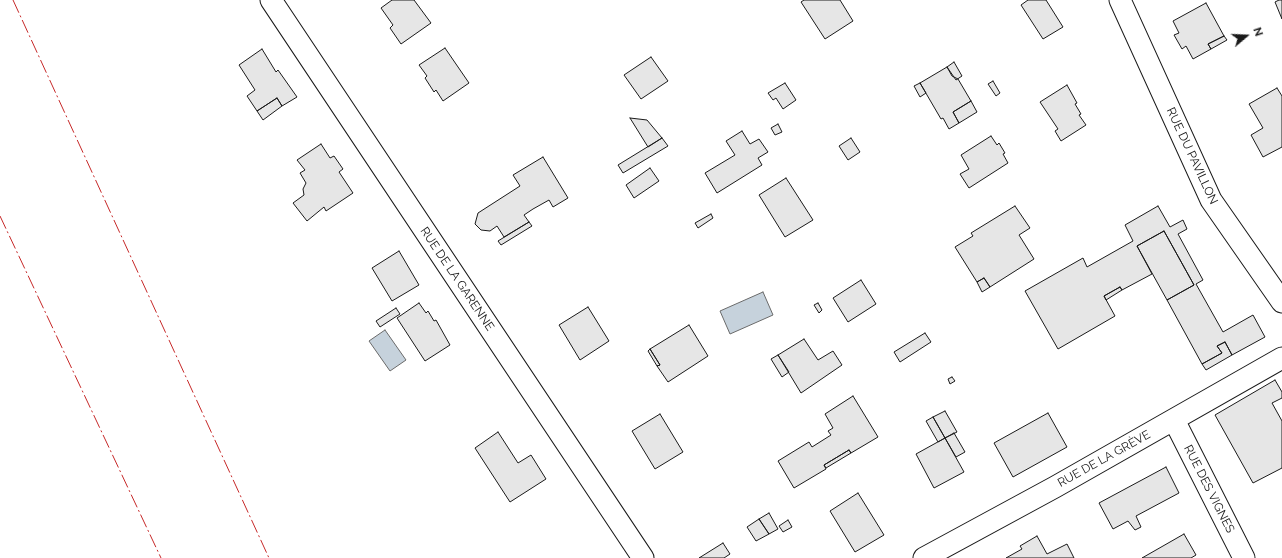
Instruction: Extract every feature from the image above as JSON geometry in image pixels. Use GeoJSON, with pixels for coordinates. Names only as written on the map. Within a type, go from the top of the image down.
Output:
{"type":"FeatureCollection","features":[{"type":"Feature","properties":{"kind":"street","name":"RUE DE LA GARENNE"},"geometry":{"type":"LineString","coordinates":[[271,0],[643,558]]}},
{"type":"Feature","properties":{"kind":"street","name":"RUE DU PAVILLON"},"geometry":{"type":"LineString","coordinates":[[1120,0],[1211,200],[1282,302]]}},
{"type":"Feature","properties":{"kind":"street","name":"RUE DE LA GRÈVE"},"geometry":{"type":"LineString","coordinates":[[924,558],[1174,420],[1282,358]]}},
{"type":"Feature","properties":{"kind":"street","name":"RUE DES VIGNES"},"geometry":{"type":"LineString","coordinates":[[1174,420],[1244,558]]}},
{"type":"Feature","properties":{"kind":"shaded area"},"geometry":{"type":"Polygon","coordinates":[[[763,292],[773,315],[730,334],[720,311],[763,292]]]}},
{"type":"Feature","properties":{"kind":"shaded area"},"geometry":{"type":"Polygon","coordinates":[[[385,330],[406,360],[390,371],[369,341],[385,330]]]}},
{"type":"Feature","properties":{"kind":"building"},"geometry":{"type":"Polygon","coordinates":[[[392,0],[414,0],[431,23],[401,44],[390,28],[393,25],[381,8],[392,0]]]}},
{"type":"Feature","properties":{"kind":"building"},"geometry":{"type":"Polygon","coordinates":[[[804,0],[840,0],[853,21],[825,39],[801,2],[804,0]]]}},
{"type":"Feature","properties":{"kind":"building"},"geometry":{"type":"Polygon","coordinates":[[[1028,0],[1046,0],[1063,27],[1043,39],[1021,5],[1028,0]]]}},
{"type":"Feature","properties":{"kind":"building"},"geometry":{"type":"Polygon","coordinates":[[[1282,0],[1282,19],[1275,2],[1282,0]]]}},
{"type":"Feature","properties":{"kind":"building"},"geometry":{"type":"Polygon","coordinates":[[[1206,3],[1224,36],[1208,44],[1211,49],[1193,59],[1186,46],[1182,49],[1174,35],[1179,33],[1173,21],[1206,3]]]}},
{"type":"Feature","properties":{"kind":"building"},"geometry":{"type":"Polygon","coordinates":[[[1224,36],[1227,40],[1211,49],[1208,44],[1224,36]]]}},
{"type":"Feature","properties":{"kind":"building"},"geometry":{"type":"Polygon","coordinates":[[[445,48],[469,83],[443,101],[436,90],[434,92],[425,78],[427,76],[419,65],[445,48]]]}},
{"type":"Feature","properties":{"kind":"building"},"geometry":{"type":"Polygon","coordinates":[[[262,49],[276,72],[278,70],[297,97],[282,106],[277,98],[257,111],[247,96],[255,90],[239,65],[262,49]]]}},
{"type":"Feature","properties":{"kind":"building"},"geometry":{"type":"Polygon","coordinates":[[[651,57],[668,81],[641,99],[624,75],[651,57]]]}},
{"type":"Feature","properties":{"kind":"building"},"geometry":{"type":"Polygon","coordinates":[[[954,62],[962,76],[956,80],[947,67],[954,62]]]}},
{"type":"Feature","properties":{"kind":"building"},"geometry":{"type":"Polygon","coordinates":[[[947,67],[952,76],[958,79],[971,101],[953,112],[959,123],[949,129],[943,118],[941,119],[920,83],[947,67]]]}},
{"type":"Feature","properties":{"kind":"building"},"geometry":{"type":"Polygon","coordinates":[[[993,81],[1000,93],[996,96],[988,84],[993,81]]]}},
{"type":"Feature","properties":{"kind":"building"},"geometry":{"type":"Polygon","coordinates":[[[785,83],[796,100],[783,109],[776,98],[773,100],[768,93],[785,83]]]}},
{"type":"Feature","properties":{"kind":"building"},"geometry":{"type":"Polygon","coordinates":[[[920,83],[926,93],[920,97],[914,86],[920,83]]]}},
{"type":"Feature","properties":{"kind":"building"},"geometry":{"type":"Polygon","coordinates":[[[1067,85],[1077,103],[1075,104],[1081,114],[1079,115],[1086,125],[1061,141],[1055,131],[1058,129],[1040,102],[1067,85]]]}},
{"type":"Feature","properties":{"kind":"building"},"geometry":{"type":"Polygon","coordinates":[[[1277,88],[1282,96],[1282,147],[1263,157],[1251,135],[1263,128],[1249,104],[1277,88]]]}},
{"type":"Feature","properties":{"kind":"building"},"geometry":{"type":"Polygon","coordinates":[[[277,98],[282,106],[263,120],[257,111],[277,98]]]}},
{"type":"Feature","properties":{"kind":"building"},"geometry":{"type":"Polygon","coordinates":[[[971,101],[977,112],[959,123],[953,112],[971,101]]]}},
{"type":"Feature","properties":{"kind":"building"},"geometry":{"type":"Polygon","coordinates":[[[630,118],[647,120],[662,138],[648,147],[630,118]]]}},
{"type":"Feature","properties":{"kind":"building"},"geometry":{"type":"Polygon","coordinates":[[[778,124],[782,132],[775,135],[771,128],[778,124]]]}},
{"type":"Feature","properties":{"kind":"building"},"geometry":{"type":"Polygon","coordinates":[[[742,131],[750,144],[759,139],[768,152],[758,158],[762,165],[717,193],[705,173],[735,155],[726,141],[742,131]]]}},
{"type":"Feature","properties":{"kind":"building"},"geometry":{"type":"Polygon","coordinates":[[[991,136],[997,145],[999,143],[1005,153],[1003,154],[1008,163],[969,188],[960,174],[969,169],[961,155],[991,136]]]}},
{"type":"Feature","properties":{"kind":"building"},"geometry":{"type":"Polygon","coordinates":[[[662,138],[668,146],[623,173],[618,165],[662,138]]]}},
{"type":"Feature","properties":{"kind":"building"},"geometry":{"type":"Polygon","coordinates":[[[851,138],[860,152],[848,160],[839,146],[851,138]]]}},
{"type":"Feature","properties":{"kind":"building"},"geometry":{"type":"Polygon","coordinates":[[[321,144],[330,158],[334,156],[343,169],[339,172],[353,193],[326,211],[324,207],[307,221],[293,203],[304,195],[303,189],[306,183],[300,173],[305,170],[297,160],[321,144]]]}},
{"type":"Feature","properties":{"kind":"building"},"geometry":{"type":"Polygon","coordinates":[[[543,157],[568,198],[553,207],[549,200],[533,209],[524,215],[529,222],[504,237],[497,226],[490,231],[481,230],[475,224],[478,213],[520,186],[513,175],[543,157]]]}},
{"type":"Feature","properties":{"kind":"building"},"geometry":{"type":"Polygon","coordinates":[[[650,168],[659,181],[634,198],[626,185],[650,168]]]}},
{"type":"Feature","properties":{"kind":"building"},"geometry":{"type":"Polygon","coordinates":[[[786,178],[813,220],[785,237],[759,195],[786,178]]]}},
{"type":"Feature","properties":{"kind":"building"},"geometry":{"type":"Polygon","coordinates":[[[1015,206],[1030,228],[1019,235],[1034,259],[990,287],[984,278],[977,282],[955,247],[973,236],[971,233],[1015,206]]]}},
{"type":"Feature","properties":{"kind":"building"},"geometry":{"type":"Polygon","coordinates":[[[1158,206],[1170,227],[1183,220],[1187,229],[1178,234],[1203,280],[1196,284],[1223,332],[1253,315],[1265,337],[1232,355],[1225,342],[1217,346],[1222,353],[1202,364],[1167,300],[1194,285],[1164,231],[1137,246],[1152,274],[1122,290],[1120,287],[1104,296],[1115,316],[1058,349],[1025,291],[1083,258],[1087,267],[1133,241],[1125,225],[1158,206]]]}},
{"type":"Feature","properties":{"kind":"building"},"geometry":{"type":"Polygon","coordinates":[[[711,214],[713,218],[698,228],[695,223],[711,214]]]}},
{"type":"Feature","properties":{"kind":"building"},"geometry":{"type":"Polygon","coordinates":[[[529,222],[532,226],[501,245],[498,241],[529,222]]]}},
{"type":"Feature","properties":{"kind":"building"},"geometry":{"type":"Polygon","coordinates":[[[1164,231],[1194,285],[1167,300],[1137,246],[1164,231]]]}},
{"type":"Feature","properties":{"kind":"building"},"geometry":{"type":"Polygon","coordinates":[[[399,251],[419,285],[392,301],[372,268],[399,251]]]}},
{"type":"Feature","properties":{"kind":"building"},"geometry":{"type":"Polygon","coordinates":[[[984,278],[990,287],[982,292],[977,282],[984,278]]]}},
{"type":"Feature","properties":{"kind":"building"},"geometry":{"type":"Polygon","coordinates":[[[861,280],[876,304],[848,322],[833,298],[861,280]]]}},
{"type":"Feature","properties":{"kind":"building"},"geometry":{"type":"Polygon","coordinates":[[[1120,287],[1122,290],[1106,300],[1104,296],[1120,287]]]}},
{"type":"Feature","properties":{"kind":"building"},"geometry":{"type":"Polygon","coordinates":[[[419,303],[426,313],[428,311],[434,321],[436,320],[450,345],[425,361],[397,318],[419,303]]]}},
{"type":"Feature","properties":{"kind":"building"},"geometry":{"type":"Polygon","coordinates":[[[818,303],[822,310],[819,313],[814,305],[818,303]]]}},
{"type":"Feature","properties":{"kind":"building"},"geometry":{"type":"Polygon","coordinates":[[[588,307],[609,341],[580,360],[559,325],[588,307]]]}},
{"type":"Feature","properties":{"kind":"building"},"geometry":{"type":"Polygon","coordinates":[[[396,308],[400,314],[380,327],[376,321],[396,308]]]}},
{"type":"Feature","properties":{"kind":"building"},"geometry":{"type":"Polygon","coordinates":[[[689,325],[708,356],[668,382],[657,366],[660,365],[650,349],[689,325]]]}},
{"type":"Feature","properties":{"kind":"building"},"geometry":{"type":"Polygon","coordinates":[[[925,333],[931,342],[900,362],[894,352],[925,333]]]}},
{"type":"Feature","properties":{"kind":"building"},"geometry":{"type":"Polygon","coordinates":[[[804,339],[818,360],[833,351],[842,365],[801,393],[778,355],[804,339]]]}},
{"type":"Feature","properties":{"kind":"building"},"geometry":{"type":"Polygon","coordinates":[[[1225,342],[1232,355],[1206,370],[1202,364],[1222,353],[1217,346],[1225,342]]]}},
{"type":"Feature","properties":{"kind":"building"},"geometry":{"type":"Polygon","coordinates":[[[650,349],[660,365],[657,366],[648,351],[650,349]]]}},
{"type":"Feature","properties":{"kind":"building"},"geometry":{"type":"Polygon","coordinates":[[[778,355],[789,372],[782,377],[771,359],[778,355]]]}},
{"type":"Feature","properties":{"kind":"building"},"geometry":{"type":"Polygon","coordinates":[[[952,377],[955,381],[950,384],[948,379],[952,377]]]}},
{"type":"Feature","properties":{"kind":"building"},"geometry":{"type":"Polygon","coordinates":[[[1275,380],[1282,392],[1282,398],[1272,403],[1282,421],[1282,468],[1253,483],[1215,415],[1275,380]]]}},
{"type":"Feature","properties":{"kind":"building"},"geometry":{"type":"Polygon","coordinates":[[[853,396],[878,437],[851,453],[849,450],[824,465],[826,469],[794,488],[778,461],[809,442],[812,447],[831,435],[828,431],[833,428],[825,414],[853,396]]]}},
{"type":"Feature","properties":{"kind":"building"},"geometry":{"type":"Polygon","coordinates":[[[945,411],[957,432],[945,438],[933,417],[945,411]]]}},
{"type":"Feature","properties":{"kind":"building"},"geometry":{"type":"Polygon","coordinates":[[[1048,413],[1067,447],[1013,477],[994,443],[1048,413]]]}},
{"type":"Feature","properties":{"kind":"building"},"geometry":{"type":"Polygon","coordinates":[[[660,414],[683,452],[655,469],[632,431],[660,414]]]}},
{"type":"Feature","properties":{"kind":"building"},"geometry":{"type":"Polygon","coordinates":[[[933,417],[945,438],[938,442],[926,421],[933,417]]]}},
{"type":"Feature","properties":{"kind":"building"},"geometry":{"type":"Polygon","coordinates":[[[498,432],[518,463],[531,455],[546,479],[510,502],[475,448],[498,432]]]}},
{"type":"Feature","properties":{"kind":"building"},"geometry":{"type":"Polygon","coordinates":[[[954,433],[965,452],[956,457],[945,438],[954,433]]]}},
{"type":"Feature","properties":{"kind":"building"},"geometry":{"type":"Polygon","coordinates":[[[945,438],[964,472],[934,488],[916,454],[945,438]]]}},
{"type":"Feature","properties":{"kind":"building"},"geometry":{"type":"Polygon","coordinates":[[[849,450],[851,453],[826,468],[824,465],[849,450]]]}},
{"type":"Feature","properties":{"kind":"building"},"geometry":{"type":"Polygon","coordinates":[[[1166,467],[1179,493],[1136,516],[1141,527],[1135,530],[1128,521],[1113,529],[1099,503],[1166,467]]]}},
{"type":"Feature","properties":{"kind":"building"},"geometry":{"type":"Polygon","coordinates":[[[858,493],[884,535],[855,552],[830,511],[858,493]]]}},
{"type":"Feature","properties":{"kind":"building"},"geometry":{"type":"Polygon","coordinates":[[[769,513],[778,529],[769,534],[759,519],[769,513]]]}},
{"type":"Feature","properties":{"kind":"building"},"geometry":{"type":"Polygon","coordinates":[[[759,519],[769,534],[756,541],[747,527],[759,519]]]}},
{"type":"Feature","properties":{"kind":"building"},"geometry":{"type":"Polygon","coordinates":[[[788,520],[792,527],[783,532],[779,526],[788,520]]]}},
{"type":"Feature","properties":{"kind":"building"},"geometry":{"type":"Polygon","coordinates":[[[1184,534],[1196,555],[1191,558],[1142,558],[1184,534]]]}},
{"type":"Feature","properties":{"kind":"building"},"geometry":{"type":"Polygon","coordinates":[[[1037,536],[1047,554],[1067,544],[1074,558],[1006,558],[1022,549],[1020,546],[1037,536]]]}},
{"type":"Feature","properties":{"kind":"building"},"geometry":{"type":"Polygon","coordinates":[[[723,543],[730,554],[724,558],[699,558],[723,543]]]}},
{"type":"Feature","properties":{"kind":"power"},"geometry":{"type":"LineString","coordinates":[[13,0],[269,558]]}},
{"type":"Feature","properties":{"kind":"power"},"geometry":{"type":"LineString","coordinates":[[0,216],[161,558]]}}]}
